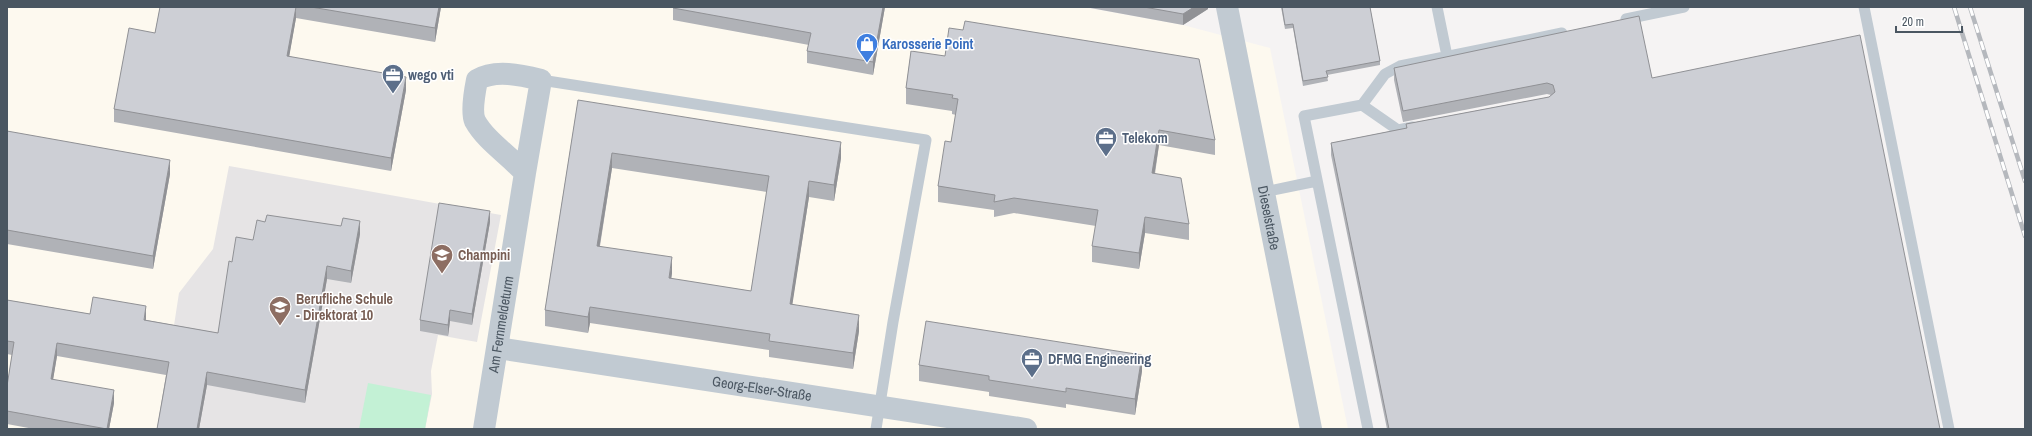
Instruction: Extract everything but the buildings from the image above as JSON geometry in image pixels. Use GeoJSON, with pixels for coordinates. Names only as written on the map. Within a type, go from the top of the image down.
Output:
{"type":"FeatureCollection","features":[{"type":"Feature","properties":{"kind":"street","name":"Dieselstraße"},"geometry":{"type":"LineString","coordinates":[[1226,7],[1311,429]]}},
{"type":"Feature","properties":{"kind":"street"},"geometry":{"type":"LineString","coordinates":[[525,173],[512,158],[493,142],[475,120],[474,97],[477,80],[487,74],[523,76],[541,80]]}},
{"type":"Feature","properties":{"kind":"street","name":"Am Fernmeldeturm"},"geometry":{"type":"LineString","coordinates":[[484,429],[541,80]]}},
{"type":"Feature","properties":{"kind":"street","name":"Georg-Elser-Straße"},"geometry":{"type":"LineString","coordinates":[[498,348],[1026,429]]}},
{"type":"Feature","properties":{"kind":"lane"},"geometry":{"type":"LineString","coordinates":[[1437,7],[1447,56]]}},
{"type":"Feature","properties":{"kind":"lane"},"geometry":{"type":"LineString","coordinates":[[1616,21],[1684,7]]}},
{"type":"Feature","properties":{"kind":"lane"},"geometry":{"type":"LineString","coordinates":[[1864,7],[1949,429]]}},
{"type":"Feature","properties":{"kind":"lane"},"geometry":{"type":"LineString","coordinates":[[1368,429],[1304,116],[1362,105],[1385,74],[1400,66],[1570,31]]}},
{"type":"Feature","properties":{"kind":"lane"},"geometry":{"type":"LineString","coordinates":[[541,80],[926,140],[876,429]]}},
{"type":"Feature","properties":{"kind":"lane"},"geometry":{"type":"LineString","coordinates":[[1362,105],[1398,130],[1421,126]]}},
{"type":"Feature","properties":{"kind":"lane"},"geometry":{"type":"LineString","coordinates":[[1264,192],[1317,181]]}},
{"type":"Feature","properties":{"kind":"shaded area"},"geometry":{"type":"Polygon","coordinates":[[[7,7],[1083,7],[1183,25],[1270,48],[1348,429],[7,429],[7,7]]]}},
{"type":"Feature","properties":{"kind":"shaded area","name":"Berufliche Schule - Direktorat 10"},"geometry":{"type":"Polygon","coordinates":[[[229,166],[501,215],[477,342],[438,335],[431,371],[432,394],[425,429],[158,429],[179,293],[213,249],[229,166]]]}},
{"type":"Feature","properties":{"kind":"green space"},"geometry":{"type":"Polygon","coordinates":[[[368,383],[431,395],[425,429],[359,429],[368,383]]]}},
{"type":"Feature","properties":{"kind":"railway"},"geometry":{"type":"LineString","coordinates":[[1954,7],[2025,236]]}},
{"type":"Feature","properties":{"kind":"railway"},"geometry":{"type":"LineString","coordinates":[[1970,7],[2025,181]]}},
{"type":"Feature","properties":{"kind":"place","name":"Karosserie Point"},"geometry":{"type":"Point","coordinates":[867,64]}},
{"type":"Feature","properties":{"kind":"place","name":"wego vti"},"geometry":{"type":"Point","coordinates":[393,94]}},
{"type":"Feature","properties":{"kind":"place","name":"Telekom"},"geometry":{"type":"Point","coordinates":[1106,158]}},
{"type":"Feature","properties":{"kind":"place","name":"Champini"},"geometry":{"type":"Point","coordinates":[442,274]}},
{"type":"Feature","properties":{"kind":"place","name":"Berufliche Schule - Direktorat 10"},"geometry":{"type":"Point","coordinates":[280,326]}},
{"type":"Feature","properties":{"kind":"place","name":"DFMG Engineering"},"geometry":{"type":"Point","coordinates":[1032,378]}}]}
